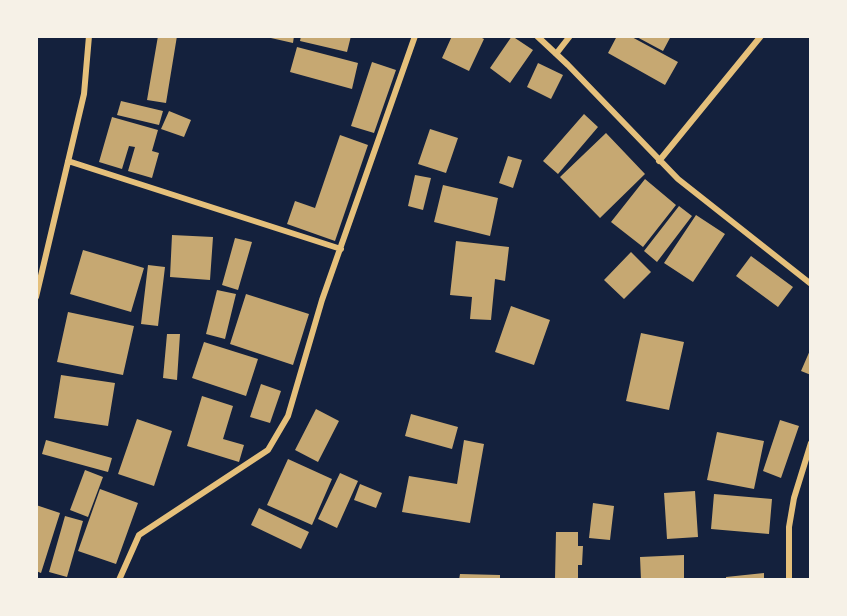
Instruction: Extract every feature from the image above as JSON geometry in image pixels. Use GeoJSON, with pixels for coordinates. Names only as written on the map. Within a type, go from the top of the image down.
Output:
{"type":"FeatureCollection","features":[{"type":"Feature","properties":{"kind":"street"},"geometry":{"type":"LineString","coordinates":[[36,297],[84,94],[89,36]]}},
{"type":"Feature","properties":{"kind":"street"},"geometry":{"type":"LineString","coordinates":[[118,580],[139,535],[268,450],[288,416],[322,300],[415,36]]}},
{"type":"Feature","properties":{"kind":"street"},"geometry":{"type":"LineString","coordinates":[[537,36],[678,179],[811,284]]}},
{"type":"Feature","properties":{"kind":"street"},"geometry":{"type":"LineString","coordinates":[[556,54],[570,36]]}},
{"type":"Feature","properties":{"kind":"street"},"geometry":{"type":"LineString","coordinates":[[659,161],[761,36]]}},
{"type":"Feature","properties":{"kind":"street"},"geometry":{"type":"LineString","coordinates":[[68,161],[341,249]]}},
{"type":"Feature","properties":{"kind":"street"},"geometry":{"type":"LineString","coordinates":[[789,580],[789,527],[794,498],[811,442]]}},
{"type":"Feature","properties":{"kind":"building"},"geometry":{"type":"Polygon","coordinates":[[[158,36],[177,36],[166,103],[147,100],[158,36]]]}},
{"type":"Feature","properties":{"kind":"building"},"geometry":{"type":"Polygon","coordinates":[[[262,36],[294,36],[293,43],[262,36]]]}},
{"type":"Feature","properties":{"kind":"building"},"geometry":{"type":"Polygon","coordinates":[[[301,36],[351,36],[347,52],[300,41],[301,36]]]}},
{"type":"Feature","properties":{"kind":"building"},"geometry":{"type":"Polygon","coordinates":[[[452,36],[478,36],[484,39],[469,71],[442,58],[452,36]]]}},
{"type":"Feature","properties":{"kind":"building"},"geometry":{"type":"Polygon","coordinates":[[[512,36],[533,50],[510,83],[490,68],[512,36]]]}},
{"type":"Feature","properties":{"kind":"building"},"geometry":{"type":"Polygon","coordinates":[[[617,36],[630,36],[678,62],[665,85],[608,53],[617,36]]]}},
{"type":"Feature","properties":{"kind":"building"},"geometry":{"type":"Polygon","coordinates":[[[635,36],[671,36],[663,51],[635,36]]]}},
{"type":"Feature","properties":{"kind":"building"},"geometry":{"type":"Polygon","coordinates":[[[297,47],[358,63],[352,89],[290,72],[297,47]]]}},
{"type":"Feature","properties":{"kind":"building"},"geometry":{"type":"Polygon","coordinates":[[[372,62],[396,70],[374,133],[351,126],[372,62]]]}},
{"type":"Feature","properties":{"kind":"building"},"geometry":{"type":"Polygon","coordinates":[[[538,63],[563,75],[551,99],[527,87],[538,63]]]}},
{"type":"Feature","properties":{"kind":"building"},"geometry":{"type":"Polygon","coordinates":[[[121,101],[163,111],[159,125],[117,115],[121,101]]]}},
{"type":"Feature","properties":{"kind":"building"},"geometry":{"type":"Polygon","coordinates":[[[169,111],[191,120],[184,137],[161,129],[169,111]]]}},
{"type":"Feature","properties":{"kind":"building"},"geometry":{"type":"Polygon","coordinates":[[[584,114],[598,127],[558,174],[543,161],[584,114]]]}},
{"type":"Feature","properties":{"kind":"building"},"geometry":{"type":"Polygon","coordinates":[[[112,117],[158,130],[152,151],[159,153],[152,178],[128,171],[135,147],[129,146],[122,169],[99,162],[112,117]]]}},
{"type":"Feature","properties":{"kind":"building"},"geometry":{"type":"Polygon","coordinates":[[[430,129],[458,138],[446,173],[418,164],[430,129]]]}},
{"type":"Feature","properties":{"kind":"building"},"geometry":{"type":"Polygon","coordinates":[[[606,133],[645,174],[600,218],[560,177],[606,133]]]}},
{"type":"Feature","properties":{"kind":"building"},"geometry":{"type":"Polygon","coordinates":[[[340,135],[368,145],[335,241],[287,224],[295,201],[315,208],[340,135]]]}},
{"type":"Feature","properties":{"kind":"building"},"geometry":{"type":"Polygon","coordinates":[[[508,156],[522,160],[513,188],[499,183],[508,156]]]}},
{"type":"Feature","properties":{"kind":"building"},"geometry":{"type":"Polygon","coordinates":[[[415,175],[431,178],[423,210],[408,206],[415,175]]]}},
{"type":"Feature","properties":{"kind":"building"},"geometry":{"type":"Polygon","coordinates":[[[645,179],[676,205],[643,247],[611,222],[645,179]]]}},
{"type":"Feature","properties":{"kind":"building"},"geometry":{"type":"Polygon","coordinates":[[[443,185],[498,198],[490,236],[434,222],[443,185]]]}},
{"type":"Feature","properties":{"kind":"building"},"geometry":{"type":"Polygon","coordinates":[[[679,206],[692,216],[657,262],[644,251],[679,206]]]}},
{"type":"Feature","properties":{"kind":"building"},"geometry":{"type":"Polygon","coordinates":[[[696,215],[725,234],[693,282],[664,263],[696,215]]]}},
{"type":"Feature","properties":{"kind":"building"},"geometry":{"type":"Polygon","coordinates":[[[172,235],[213,237],[210,280],[170,277],[172,235]]]}},
{"type":"Feature","properties":{"kind":"building"},"geometry":{"type":"Polygon","coordinates":[[[235,238],[252,242],[238,290],[222,285],[235,238]]]}},
{"type":"Feature","properties":{"kind":"building"},"geometry":{"type":"Polygon","coordinates":[[[456,241],[509,247],[505,281],[495,279],[491,320],[470,319],[472,297],[450,295],[456,241]]]}},
{"type":"Feature","properties":{"kind":"building"},"geometry":{"type":"Polygon","coordinates":[[[83,250],[144,268],[131,312],[70,294],[83,250]]]}},
{"type":"Feature","properties":{"kind":"building"},"geometry":{"type":"Polygon","coordinates":[[[631,252],[651,272],[624,299],[604,280],[631,252]]]}},
{"type":"Feature","properties":{"kind":"building"},"geometry":{"type":"Polygon","coordinates":[[[751,256],[793,287],[778,307],[736,276],[751,256]]]}},
{"type":"Feature","properties":{"kind":"building"},"geometry":{"type":"Polygon","coordinates":[[[148,265],[165,267],[158,326],[141,324],[148,265]]]}},
{"type":"Feature","properties":{"kind":"building"},"geometry":{"type":"Polygon","coordinates":[[[217,290],[236,294],[225,339],[206,334],[217,290]]]}},
{"type":"Feature","properties":{"kind":"building"},"geometry":{"type":"Polygon","coordinates":[[[246,294],[309,314],[293,365],[230,344],[246,294]]]}},
{"type":"Feature","properties":{"kind":"building"},"geometry":{"type":"Polygon","coordinates":[[[511,306],[550,320],[534,365],[495,352],[511,306]]]}},
{"type":"Feature","properties":{"kind":"building"},"geometry":{"type":"Polygon","coordinates":[[[68,312],[134,326],[123,375],[57,362],[68,312]]]}},
{"type":"Feature","properties":{"kind":"building"},"geometry":{"type":"Polygon","coordinates":[[[641,333],[684,342],[669,410],[626,401],[641,333]]]}},
{"type":"Feature","properties":{"kind":"building"},"geometry":{"type":"Polygon","coordinates":[[[167,334],[180,334],[177,380],[163,378],[167,334]]]}},
{"type":"Feature","properties":{"kind":"building"},"geometry":{"type":"Polygon","coordinates":[[[204,342],[258,359],[246,396],[192,378],[204,342]]]}},
{"type":"Feature","properties":{"kind":"building"},"geometry":{"type":"Polygon","coordinates":[[[811,348],[811,375],[801,371],[811,348]]]}},
{"type":"Feature","properties":{"kind":"building"},"geometry":{"type":"Polygon","coordinates":[[[61,375],[115,383],[108,426],[54,418],[61,375]]]}},
{"type":"Feature","properties":{"kind":"building"},"geometry":{"type":"Polygon","coordinates":[[[261,384],[281,391],[270,423],[250,417],[261,384]]]}},
{"type":"Feature","properties":{"kind":"building"},"geometry":{"type":"Polygon","coordinates":[[[202,396],[233,406],[223,439],[244,445],[239,462],[187,446],[202,396]]]}},
{"type":"Feature","properties":{"kind":"building"},"geometry":{"type":"Polygon","coordinates":[[[316,409],[339,421],[318,462],[295,450],[316,409]]]}},
{"type":"Feature","properties":{"kind":"building"},"geometry":{"type":"Polygon","coordinates":[[[411,414],[458,427],[452,449],[405,436],[411,414]]]}},
{"type":"Feature","properties":{"kind":"building"},"geometry":{"type":"Polygon","coordinates":[[[137,419],[172,431],[154,486],[118,474],[137,419]]]}},
{"type":"Feature","properties":{"kind":"building"},"geometry":{"type":"Polygon","coordinates":[[[780,420],[799,426],[781,478],[763,471],[780,420]]]}},
{"type":"Feature","properties":{"kind":"building"},"geometry":{"type":"Polygon","coordinates":[[[717,432],[764,441],[754,489],[707,480],[717,432]]]}},
{"type":"Feature","properties":{"kind":"building"},"geometry":{"type":"Polygon","coordinates":[[[46,440],[112,458],[108,472],[42,454],[46,440]]]}},
{"type":"Feature","properties":{"kind":"building"},"geometry":{"type":"Polygon","coordinates":[[[464,440],[484,444],[470,523],[402,512],[409,476],[457,484],[464,440]]]}},
{"type":"Feature","properties":{"kind":"building"},"geometry":{"type":"Polygon","coordinates":[[[288,459],[332,479],[312,525],[267,505],[288,459]]]}},
{"type":"Feature","properties":{"kind":"building"},"geometry":{"type":"Polygon","coordinates":[[[85,470],[103,477],[88,517],[70,510],[85,470]]]}},
{"type":"Feature","properties":{"kind":"building"},"geometry":{"type":"Polygon","coordinates":[[[340,473],[358,481],[337,528],[318,519],[340,473]]]}},
{"type":"Feature","properties":{"kind":"building"},"geometry":{"type":"Polygon","coordinates":[[[360,484],[382,493],[376,508],[354,500],[360,484]]]}},
{"type":"Feature","properties":{"kind":"building"},"geometry":{"type":"Polygon","coordinates":[[[100,489],[138,503],[116,564],[78,551],[100,489]]]}},
{"type":"Feature","properties":{"kind":"building"},"geometry":{"type":"Polygon","coordinates":[[[695,491],[698,537],[667,539],[664,493],[695,491]]]}},
{"type":"Feature","properties":{"kind":"building"},"geometry":{"type":"Polygon","coordinates":[[[714,494],[772,499],[769,534],[711,529],[714,494]]]}},
{"type":"Feature","properties":{"kind":"building"},"geometry":{"type":"Polygon","coordinates":[[[593,503],[614,506],[610,540],[589,538],[593,503]]]}},
{"type":"Feature","properties":{"kind":"building"},"geometry":{"type":"Polygon","coordinates":[[[36,505],[60,513],[41,573],[36,571],[36,505]]]}},
{"type":"Feature","properties":{"kind":"building"},"geometry":{"type":"Polygon","coordinates":[[[259,508],[309,532],[301,549],[251,525],[259,508]]]}},
{"type":"Feature","properties":{"kind":"building"},"geometry":{"type":"Polygon","coordinates":[[[65,516],[83,521],[67,577],[49,572],[65,516]]]}},
{"type":"Feature","properties":{"kind":"building"},"geometry":{"type":"Polygon","coordinates":[[[556,532],[578,532],[578,546],[583,546],[582,565],[578,565],[578,579],[555,579],[556,532]]]}},
{"type":"Feature","properties":{"kind":"building"},"geometry":{"type":"Polygon","coordinates":[[[684,555],[684,580],[641,580],[640,557],[684,555]]]}},
{"type":"Feature","properties":{"kind":"building"},"geometry":{"type":"Polygon","coordinates":[[[764,573],[764,580],[726,580],[726,577],[764,573]]]}},
{"type":"Feature","properties":{"kind":"building"},"geometry":{"type":"Polygon","coordinates":[[[460,574],[500,575],[500,580],[459,580],[460,574]]]}}]}
